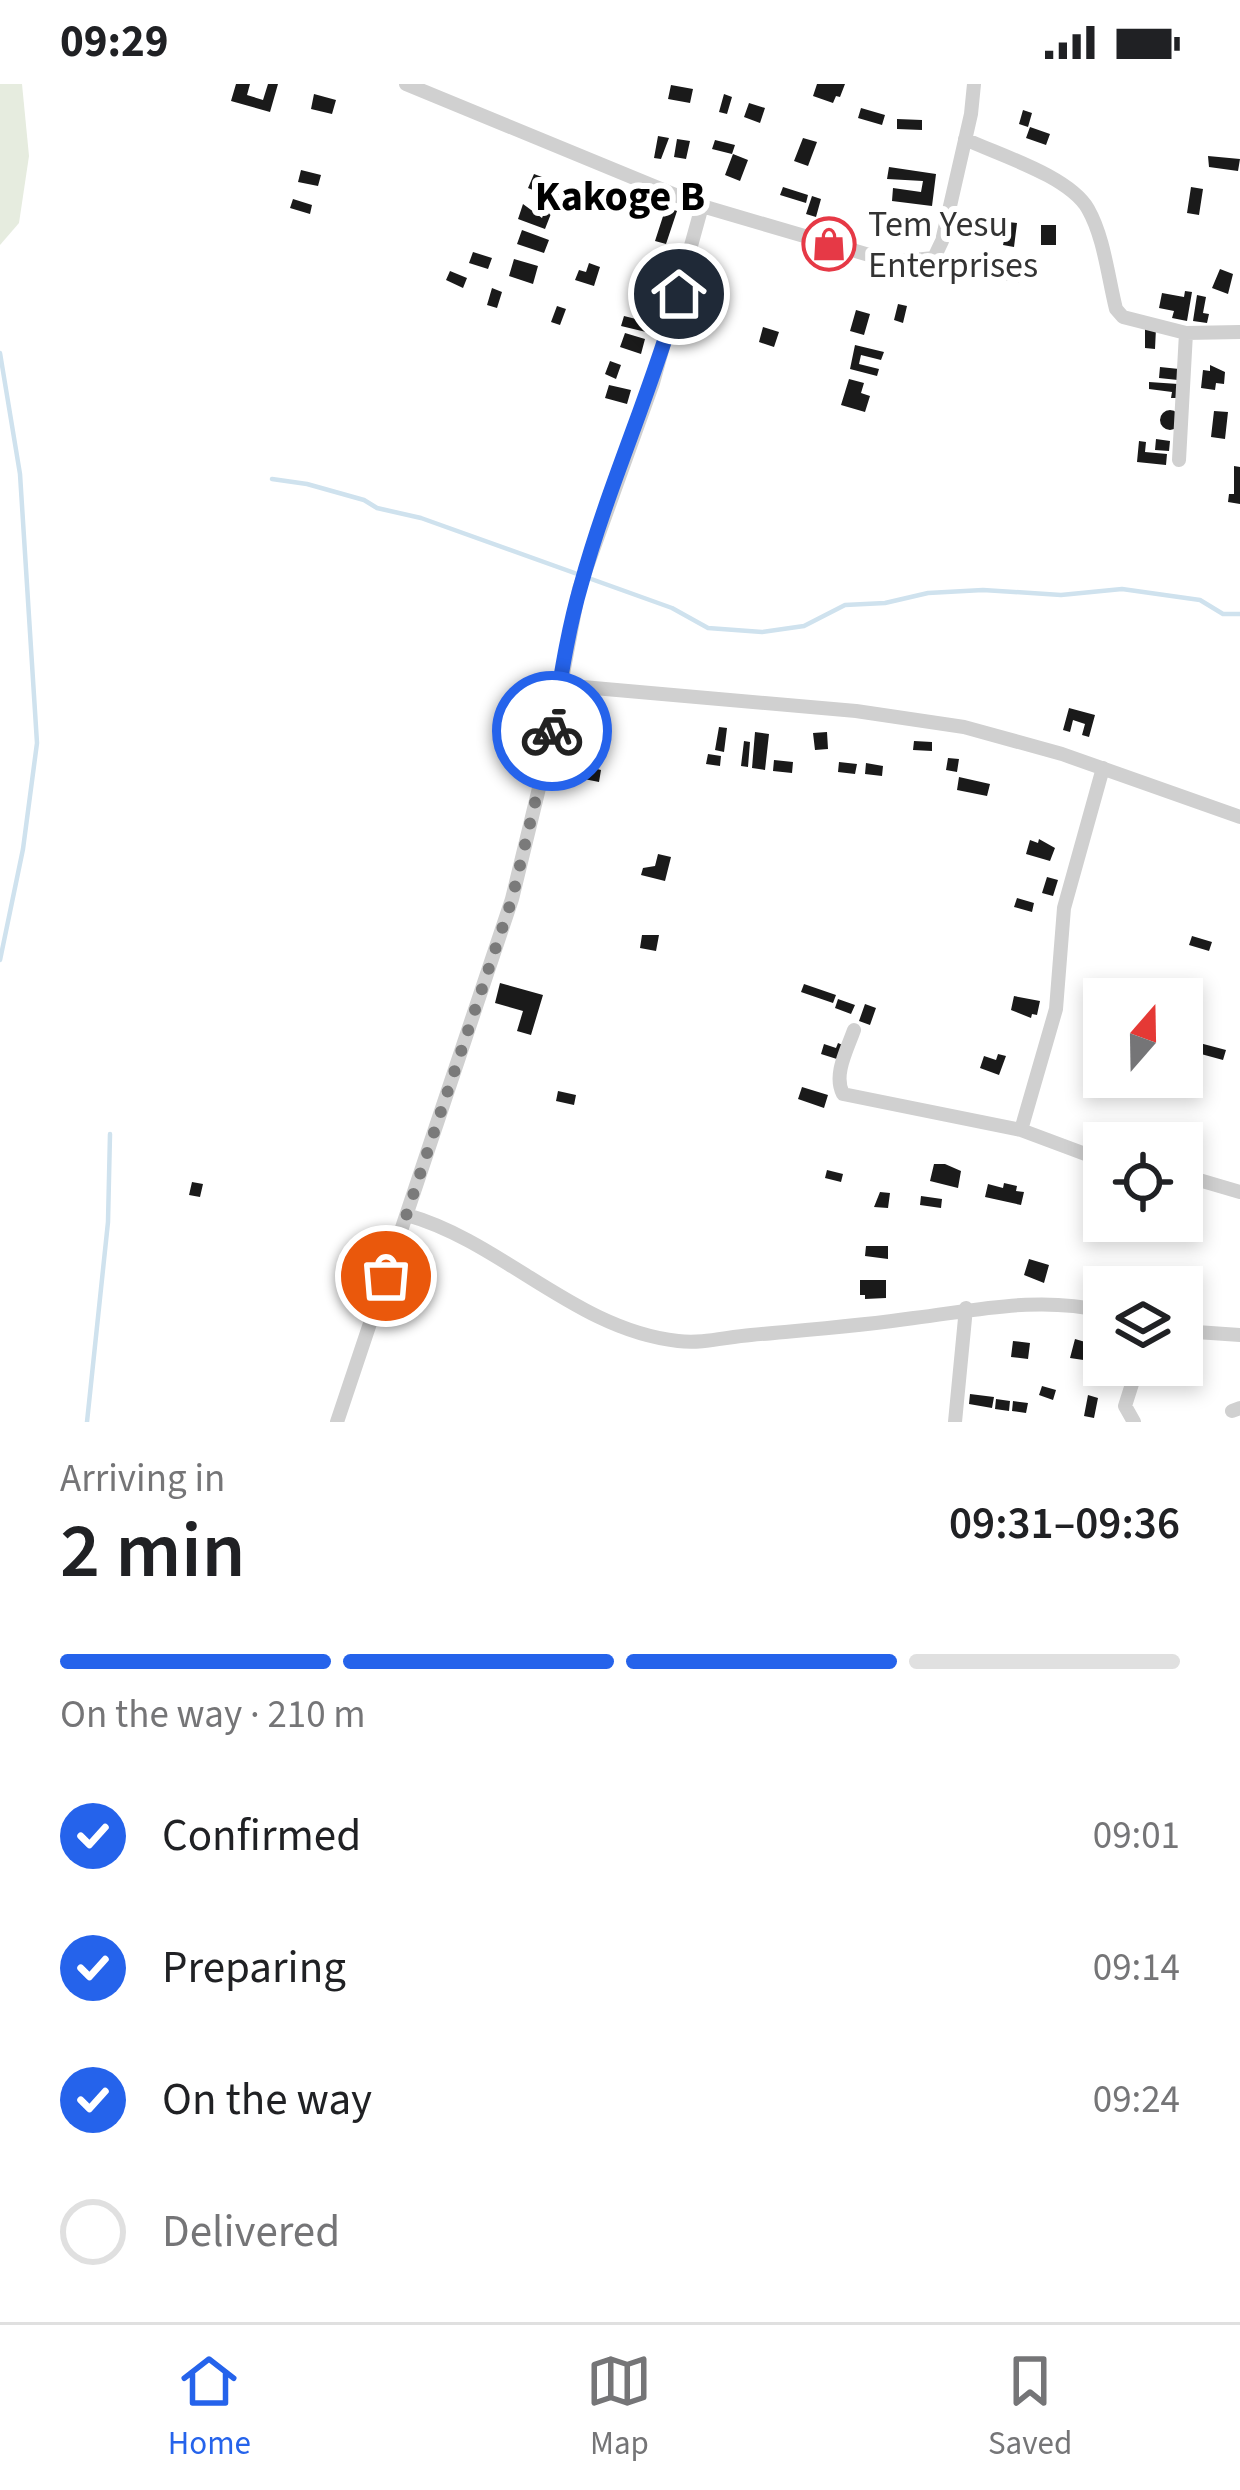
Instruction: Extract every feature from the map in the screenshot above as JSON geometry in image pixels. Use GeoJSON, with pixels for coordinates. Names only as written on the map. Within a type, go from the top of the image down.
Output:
{"type":"FeatureCollection","features":[{"type":"Feature","properties":{"kind":"street"},"geometry":{"type":"LineString","coordinates":[[406,84],[702,206],[893,262],[934,258],[943,241],[974,84]]}},
{"type":"Feature","properties":{"kind":"street"},"geometry":{"type":"LineString","coordinates":[[965,140],[1057,181],[1078,196],[1096,228],[1116,309],[1135,322],[1186,333],[1240,332]]}},
{"type":"Feature","properties":{"kind":"street"},"geometry":{"type":"LineString","coordinates":[[337,1422],[512,899],[550,743],[579,590],[653,383],[702,206]]}},
{"type":"Feature","properties":{"kind":"street"},"geometry":{"type":"LineString","coordinates":[[1179,460],[1186,333]]}},
{"type":"Feature","properties":{"kind":"street"},"geometry":{"type":"LineString","coordinates":[[560,685],[856,711],[943,724],[1016,740],[1240,817]]}},
{"type":"Feature","properties":{"kind":"street"},"geometry":{"type":"LineString","coordinates":[[1021,1130],[1056,1009],[1064,908],[1103,768]]}},
{"type":"Feature","properties":{"kind":"street"},"geometry":{"type":"LineString","coordinates":[[854,1030],[839,1074],[843,1094],[1021,1130],[1083,1153]]}},
{"type":"Feature","properties":{"kind":"street"},"geometry":{"type":"LineString","coordinates":[[1203,1181],[1240,1192]]}},
{"type":"Feature","properties":{"kind":"street"},"geometry":{"type":"LineString","coordinates":[[407,1215],[451,1229],[596,1315],[676,1341],[919,1318],[965,1308],[1053,1304],[1083,1308]]}},
{"type":"Feature","properties":{"kind":"street"},"geometry":{"type":"LineString","coordinates":[[955,1422],[965,1308]]}},
{"type":"Feature","properties":{"kind":"street"},"geometry":{"type":"LineString","coordinates":[[1203,1332],[1240,1335]]}},
{"type":"Feature","properties":{"kind":"street"},"geometry":{"type":"LineString","coordinates":[[1131,1386],[1125,1406],[1134,1422]]}},
{"type":"Feature","properties":{"kind":"shaded area"},"geometry":{"type":"Polygon","coordinates":[[[0,84],[22,84],[29,156],[19,223],[0,245],[0,84]]]}},
{"type":"Feature","properties":{"kind":"building"},"geometry":{"type":"Polygon","coordinates":[[[236,84],[250,84],[247,95],[263,100],[268,84],[278,84],[270,112],[231,101],[236,84]]]}},
{"type":"Feature","properties":{"kind":"building"},"geometry":{"type":"Polygon","coordinates":[[[817,84],[845,84],[833,103],[813,96],[817,84]]]}},
{"type":"Feature","properties":{"kind":"building"},"geometry":{"type":"Polygon","coordinates":[[[671,85],[693,89],[690,103],[668,99],[671,85]]]}},
{"type":"Feature","properties":{"kind":"building"},"geometry":{"type":"Polygon","coordinates":[[[314,94],[336,100],[332,114],[311,109],[314,94]]]}},
{"type":"Feature","properties":{"kind":"building"},"geometry":{"type":"Polygon","coordinates":[[[724,94],[732,97],[727,114],[719,112],[724,94]]]}},
{"type":"Feature","properties":{"kind":"building"},"geometry":{"type":"Polygon","coordinates":[[[749,103],[765,108],[760,123],[744,117],[749,103]]]}},
{"type":"Feature","properties":{"kind":"building"},"geometry":{"type":"Polygon","coordinates":[[[861,108],[885,115],[882,125],[858,118],[861,108]]]}},
{"type":"Feature","properties":{"kind":"building"},"geometry":{"type":"Polygon","coordinates":[[[1023,110],[1032,113],[1028,127],[1019,124],[1023,110]]]}},
{"type":"Feature","properties":{"kind":"building"},"geometry":{"type":"Polygon","coordinates":[[[897,119],[922,120],[922,130],[897,129],[897,119]]]}},
{"type":"Feature","properties":{"kind":"building"},"geometry":{"type":"Polygon","coordinates":[[[1030,127],[1050,134],[1046,145],[1026,138],[1030,127]]]}},
{"type":"Feature","properties":{"kind":"building"},"geometry":{"type":"Polygon","coordinates":[[[658,136],[669,138],[661,159],[654,158],[658,136]]]}},
{"type":"Feature","properties":{"kind":"building"},"geometry":{"type":"Polygon","coordinates":[[[803,138],[817,142],[808,166],[794,161],[803,138]]]}},
{"type":"Feature","properties":{"kind":"building"},"geometry":{"type":"Polygon","coordinates":[[[677,139],[690,141],[686,159],[674,157],[677,139]]]}},
{"type":"Feature","properties":{"kind":"building"},"geometry":{"type":"Polygon","coordinates":[[[715,140],[735,145],[732,154],[712,149],[715,140]]]}},
{"type":"Feature","properties":{"kind":"building"},"geometry":{"type":"Polygon","coordinates":[[[733,154],[748,160],[740,181],[725,175],[733,154]]]}},
{"type":"Feature","properties":{"kind":"building"},"geometry":{"type":"Polygon","coordinates":[[[1208,156],[1240,159],[1238,171],[1209,167],[1208,156]]]}},
{"type":"Feature","properties":{"kind":"building"},"geometry":{"type":"Polygon","coordinates":[[[889,167],[936,174],[932,206],[892,201],[893,188],[921,192],[923,181],[887,179],[889,167]]]}},
{"type":"Feature","properties":{"kind":"building"},"geometry":{"type":"Polygon","coordinates":[[[301,170],[321,175],[318,186],[298,182],[301,170]]]}},
{"type":"Feature","properties":{"kind":"building"},"geometry":{"type":"Polygon","coordinates":[[[534,174],[563,185],[558,200],[528,188],[534,174]]]}},
{"type":"Feature","properties":{"kind":"building"},"geometry":{"type":"Polygon","coordinates":[[[783,187],[808,195],[806,203],[780,195],[783,187]]]}},
{"type":"Feature","properties":{"kind":"building"},"geometry":{"type":"Polygon","coordinates":[[[1191,187],[1203,189],[1199,215],[1187,213],[1191,187]]]}},
{"type":"Feature","properties":{"kind":"building"},"geometry":{"type":"Polygon","coordinates":[[[812,196],[821,199],[816,217],[806,214],[812,196]]]}},
{"type":"Feature","properties":{"kind":"building"},"geometry":{"type":"Polygon","coordinates":[[[293,199],[312,205],[310,214],[290,208],[293,199]]]}},
{"type":"Feature","properties":{"kind":"building"},"geometry":{"type":"Polygon","coordinates":[[[548,203],[554,206],[545,229],[518,219],[523,204],[542,218],[548,203]]]}},
{"type":"Feature","properties":{"kind":"building"},"geometry":{"type":"Polygon","coordinates":[[[666,207],[677,211],[666,244],[655,241],[666,207]]]}},
{"type":"Feature","properties":{"kind":"building"},"geometry":{"type":"Polygon","coordinates":[[[1008,222],[1017,223],[1014,247],[1003,245],[1008,222]]]}},
{"type":"Feature","properties":{"kind":"building"},"geometry":{"type":"Polygon","coordinates":[[[1041,225],[1056,225],[1056,245],[1041,245],[1041,225]]]}},
{"type":"Feature","properties":{"kind":"building"},"geometry":{"type":"Polygon","coordinates":[[[522,230],[549,240],[544,253],[517,244],[522,230]]]}},
{"type":"Feature","properties":{"kind":"building"},"geometry":{"type":"Polygon","coordinates":[[[473,252],[492,258],[488,269],[469,263],[473,252]]]}},
{"type":"Feature","properties":{"kind":"building"},"geometry":{"type":"Polygon","coordinates":[[[514,259],[538,266],[533,284],[509,276],[514,259]]]}},
{"type":"Feature","properties":{"kind":"building"},"geometry":{"type":"Polygon","coordinates":[[[589,263],[600,267],[594,286],[575,280],[589,263]]]}},
{"type":"Feature","properties":{"kind":"building"},"geometry":{"type":"Polygon","coordinates":[[[1220,269],[1233,274],[1228,294],[1212,288],[1220,269]]]}},
{"type":"Feature","properties":{"kind":"building"},"geometry":{"type":"Polygon","coordinates":[[[450,271],[467,278],[463,288],[446,280],[450,271]]]}},
{"type":"Feature","properties":{"kind":"building"},"geometry":{"type":"Polygon","coordinates":[[[1004,271],[1020,275],[1018,283],[1002,279],[1004,271]]]}},
{"type":"Feature","properties":{"kind":"building"},"geometry":{"type":"Polygon","coordinates":[[[645,284],[657,288],[650,309],[638,306],[645,284]]]}},
{"type":"Feature","properties":{"kind":"building"},"geometry":{"type":"Polygon","coordinates":[[[492,288],[502,292],[497,308],[487,305],[492,288]]]}},
{"type":"Feature","properties":{"kind":"building"},"geometry":{"type":"Polygon","coordinates":[[[1185,291],[1192,292],[1187,321],[1159,308],[1162,293],[1184,297],[1185,291]]]}},
{"type":"Feature","properties":{"kind":"building"},"geometry":{"type":"Polygon","coordinates":[[[1197,295],[1206,297],[1203,313],[1209,314],[1207,323],[1193,321],[1197,295]]]}},
{"type":"Feature","properties":{"kind":"building"},"geometry":{"type":"Polygon","coordinates":[[[898,304],[907,306],[903,323],[894,320],[898,304]]]}},
{"type":"Feature","properties":{"kind":"building"},"geometry":{"type":"Polygon","coordinates":[[[557,306],[566,309],[560,325],[551,322],[557,306]]]}},
{"type":"Feature","properties":{"kind":"building"},"geometry":{"type":"Polygon","coordinates":[[[856,310],[870,314],[864,335],[850,331],[856,310]]]}},
{"type":"Feature","properties":{"kind":"building"},"geometry":{"type":"Polygon","coordinates":[[[624,316],[648,322],[646,332],[621,326],[624,316]]]}},
{"type":"Feature","properties":{"kind":"building"},"geometry":{"type":"Polygon","coordinates":[[[763,327],[779,332],[774,347],[759,342],[763,327]]]}},
{"type":"Feature","properties":{"kind":"building"},"geometry":{"type":"Polygon","coordinates":[[[1145,327],[1156,328],[1155,349],[1145,348],[1145,327]]]}},
{"type":"Feature","properties":{"kind":"building"},"geometry":{"type":"Polygon","coordinates":[[[625,333],[645,339],[641,354],[620,347],[625,333]]]}},
{"type":"Feature","properties":{"kind":"building"},"geometry":{"type":"Polygon","coordinates":[[[855,345],[884,352],[881,360],[861,355],[859,364],[879,369],[877,376],[850,369],[855,345]]]}},
{"type":"Feature","properties":{"kind":"building"},"geometry":{"type":"Polygon","coordinates":[[[610,361],[621,365],[616,379],[605,374],[610,361]]]}},
{"type":"Feature","properties":{"kind":"building"},"geometry":{"type":"Polygon","coordinates":[[[1210,365],[1225,372],[1224,384],[1216,383],[1215,390],[1201,388],[1203,370],[1210,371],[1210,365]]]}},
{"type":"Feature","properties":{"kind":"building"},"geometry":{"type":"Polygon","coordinates":[[[1160,367],[1179,369],[1178,380],[1159,378],[1160,367]]]}},
{"type":"Feature","properties":{"kind":"building"},"geometry":{"type":"Polygon","coordinates":[[[849,379],[864,383],[861,393],[870,396],[865,412],[841,405],[849,379]]]}},
{"type":"Feature","properties":{"kind":"building"},"geometry":{"type":"Polygon","coordinates":[[[1149,382],[1178,384],[1177,398],[1171,398],[1172,392],[1149,389],[1149,382]]]}},
{"type":"Feature","properties":{"kind":"building"},"geometry":{"type":"Polygon","coordinates":[[[609,385],[631,390],[627,404],[605,398],[609,385]]]}},
{"type":"Feature","properties":{"kind":"building"},"geometry":{"type":"Polygon","coordinates":[[[1170,410],[1180,420],[1170,430],[1160,420],[1170,410]]]}},
{"type":"Feature","properties":{"kind":"building"},"geometry":{"type":"Polygon","coordinates":[[[1214,411],[1228,412],[1225,439],[1211,437],[1214,411]]]}},
{"type":"Feature","properties":{"kind":"building"},"geometry":{"type":"Polygon","coordinates":[[[1156,439],[1170,441],[1169,451],[1155,450],[1156,439]]]}},
{"type":"Feature","properties":{"kind":"building"},"geometry":{"type":"Polygon","coordinates":[[[1139,441],[1146,442],[1145,452],[1167,454],[1166,465],[1137,462],[1139,441]]]}},
{"type":"Feature","properties":{"kind":"building"},"geometry":{"type":"Polygon","coordinates":[[[1234,466],[1240,467],[1240,504],[1228,502],[1229,494],[1234,494],[1234,466]]]}},
{"type":"Feature","properties":{"kind":"building"},"geometry":{"type":"Polygon","coordinates":[[[1069,708],[1095,715],[1089,737],[1082,735],[1085,724],[1073,720],[1070,732],[1063,730],[1069,708]]]}},
{"type":"Feature","properties":{"kind":"building"},"geometry":{"type":"Polygon","coordinates":[[[515,715],[528,718],[523,736],[511,733],[515,715]]]}},
{"type":"Feature","properties":{"kind":"building"},"geometry":{"type":"Polygon","coordinates":[[[719,727],[727,728],[724,752],[715,750],[719,727]]]}},
{"type":"Feature","properties":{"kind":"building"},"geometry":{"type":"Polygon","coordinates":[[[755,732],[769,734],[765,770],[752,768],[755,732]]]}},
{"type":"Feature","properties":{"kind":"building"},"geometry":{"type":"Polygon","coordinates":[[[827,732],[828,749],[815,750],[813,733],[827,732]]]}},
{"type":"Feature","properties":{"kind":"building"},"geometry":{"type":"Polygon","coordinates":[[[744,741],[750,742],[748,767],[741,766],[744,741]]]}},
{"type":"Feature","properties":{"kind":"building"},"geometry":{"type":"Polygon","coordinates":[[[914,741],[932,742],[932,751],[913,750],[914,741]]]}},
{"type":"Feature","properties":{"kind":"building"},"geometry":{"type":"Polygon","coordinates":[[[708,754],[721,756],[720,766],[706,764],[708,754]]]}},
{"type":"Feature","properties":{"kind":"building"},"geometry":{"type":"Polygon","coordinates":[[[948,758],[959,759],[957,772],[946,770],[948,758]]]}},
{"type":"Feature","properties":{"kind":"building"},"geometry":{"type":"Polygon","coordinates":[[[774,760],[793,762],[792,773],[773,771],[774,760]]]}},
{"type":"Feature","properties":{"kind":"building"},"geometry":{"type":"Polygon","coordinates":[[[839,762],[857,764],[855,774],[838,772],[839,762]]]}},
{"type":"Feature","properties":{"kind":"building"},"geometry":{"type":"Polygon","coordinates":[[[866,763],[883,766],[882,776],[865,774],[866,763]]]}},
{"type":"Feature","properties":{"kind":"building"},"geometry":{"type":"Polygon","coordinates":[[[582,765],[601,770],[599,782],[579,778],[582,765]]]}},
{"type":"Feature","properties":{"kind":"building"},"geometry":{"type":"Polygon","coordinates":[[[959,777],[990,784],[987,796],[957,790],[959,777]]]}},
{"type":"Feature","properties":{"kind":"building"},"geometry":{"type":"Polygon","coordinates":[[[1039,839],[1055,848],[1050,861],[1026,854],[1030,840],[1038,843],[1039,839]]]}},
{"type":"Feature","properties":{"kind":"building"},"geometry":{"type":"Polygon","coordinates":[[[658,854],[671,857],[665,881],[641,875],[643,868],[655,866],[658,854]]]}},
{"type":"Feature","properties":{"kind":"building"},"geometry":{"type":"Polygon","coordinates":[[[1047,877],[1058,880],[1053,896],[1042,893],[1047,877]]]}},
{"type":"Feature","properties":{"kind":"building"},"geometry":{"type":"Polygon","coordinates":[[[1017,898],[1034,903],[1032,912],[1014,907],[1017,898]]]}},
{"type":"Feature","properties":{"kind":"building"},"geometry":{"type":"Polygon","coordinates":[[[642,935],[659,935],[656,951],[640,948],[642,935]]]}},
{"type":"Feature","properties":{"kind":"building"},"geometry":{"type":"Polygon","coordinates":[[[1192,936],[1212,942],[1209,951],[1189,945],[1192,936]]]}},
{"type":"Feature","properties":{"kind":"building"},"geometry":{"type":"Polygon","coordinates":[[[500,983],[543,995],[531,1035],[517,1031],[523,1011],[495,1003],[500,983]]]}},
{"type":"Feature","properties":{"kind":"building"},"geometry":{"type":"Polygon","coordinates":[[[804,984],[836,995],[833,1003],[801,992],[804,984]]]}},
{"type":"Feature","properties":{"kind":"building"},"geometry":{"type":"Polygon","coordinates":[[[1014,996],[1040,1001],[1037,1015],[1031,1018],[1011,1010],[1014,996]]]}},
{"type":"Feature","properties":{"kind":"building"},"geometry":{"type":"Polygon","coordinates":[[[838,999],[855,1005],[851,1014],[835,1008],[838,999]]]}},
{"type":"Feature","properties":{"kind":"building"},"geometry":{"type":"Polygon","coordinates":[[[865,1004],[876,1008],[870,1025],[859,1021],[865,1004]]]}},
{"type":"Feature","properties":{"kind":"building"},"geometry":{"type":"Polygon","coordinates":[[[838,1043],[845,1046],[840,1060],[821,1054],[824,1044],[836,1048],[838,1043]]]}},
{"type":"Feature","properties":{"kind":"building"},"geometry":{"type":"Polygon","coordinates":[[[1203,1044],[1226,1050],[1223,1060],[1203,1055],[1203,1044]]]}},
{"type":"Feature","properties":{"kind":"building"},"geometry":{"type":"Polygon","coordinates":[[[998,1054],[1006,1056],[999,1075],[980,1068],[984,1056],[996,1060],[998,1054]]]}},
{"type":"Feature","properties":{"kind":"building"},"geometry":{"type":"Polygon","coordinates":[[[802,1087],[828,1095],[824,1108],[798,1099],[802,1087]]]}},
{"type":"Feature","properties":{"kind":"building"},"geometry":{"type":"Polygon","coordinates":[[[558,1091],[576,1095],[574,1105],[556,1101],[558,1091]]]}},
{"type":"Feature","properties":{"kind":"building"},"geometry":{"type":"Polygon","coordinates":[[[934,1164],[961,1171],[958,1188],[930,1181],[934,1164]]]}},
{"type":"Feature","properties":{"kind":"building"},"geometry":{"type":"Polygon","coordinates":[[[827,1170],[843,1174],[841,1182],[825,1178],[827,1170]]]}},
{"type":"Feature","properties":{"kind":"building"},"geometry":{"type":"Polygon","coordinates":[[[192,1182],[203,1184],[200,1197],[189,1195],[192,1182]]]}},
{"type":"Feature","properties":{"kind":"building"},"geometry":{"type":"Polygon","coordinates":[[[1004,1183],[1024,1192],[1021,1205],[985,1197],[988,1184],[1003,1188],[1004,1183]]]}},
{"type":"Feature","properties":{"kind":"building"},"geometry":{"type":"Polygon","coordinates":[[[880,1192],[890,1193],[888,1208],[874,1207],[880,1192]]]}},
{"type":"Feature","properties":{"kind":"building"},"geometry":{"type":"Polygon","coordinates":[[[921,1196],[942,1199],[941,1208],[920,1205],[921,1196]]]}},
{"type":"Feature","properties":{"kind":"building"},"geometry":{"type":"Polygon","coordinates":[[[866,1246],[888,1246],[888,1259],[865,1256],[866,1246]]]}},
{"type":"Feature","properties":{"kind":"building"},"geometry":{"type":"Polygon","coordinates":[[[1029,1259],[1049,1265],[1044,1283],[1024,1275],[1029,1259]]]}},
{"type":"Feature","properties":{"kind":"building"},"geometry":{"type":"Polygon","coordinates":[[[860,1280],[886,1280],[886,1298],[865,1299],[860,1295],[860,1280]]]}},
{"type":"Feature","properties":{"kind":"building"},"geometry":{"type":"Polygon","coordinates":[[[1075,1339],[1083,1341],[1083,1360],[1070,1358],[1075,1339]]]}},
{"type":"Feature","properties":{"kind":"building"},"geometry":{"type":"Polygon","coordinates":[[[1013,1341],[1030,1343],[1028,1359],[1011,1357],[1013,1341]]]}},
{"type":"Feature","properties":{"kind":"building"},"geometry":{"type":"Polygon","coordinates":[[[1042,1386],[1056,1390],[1053,1400],[1039,1395],[1042,1386]]]}},
{"type":"Feature","properties":{"kind":"building"},"geometry":{"type":"Polygon","coordinates":[[[970,1394],[994,1397],[992,1408],[969,1404],[970,1394]]]}},
{"type":"Feature","properties":{"kind":"building"},"geometry":{"type":"Polygon","coordinates":[[[1088,1395],[1098,1398],[1094,1418],[1084,1416],[1088,1395]]]}},
{"type":"Feature","properties":{"kind":"building"},"geometry":{"type":"Polygon","coordinates":[[[996,1399],[1010,1401],[1009,1411],[995,1409],[996,1399]]]}},
{"type":"Feature","properties":{"kind":"building"},"geometry":{"type":"Polygon","coordinates":[[[1013,1401],[1028,1403],[1026,1413],[1012,1411],[1013,1401]]]}},
{"type":"Feature","properties":{"kind":"waterway"},"geometry":{"type":"LineString","coordinates":[[0,353],[20,474],[37,743],[23,849],[0,960]]}},
{"type":"Feature","properties":{"kind":"waterway"},"geometry":{"type":"LineString","coordinates":[[272,479],[307,484],[421,518],[672,608],[708,628],[762,632],[804,626],[845,605],[983,590],[1061,595],[1122,589],[1200,600],[1223,614],[1240,614]]}},
{"type":"Feature","properties":{"kind":"waterway"},"geometry":{"type":"LineString","coordinates":[[87,1422],[108,1222],[110,1134]]}},
{"type":"Feature","properties":{"kind":"way so far"},"geometry":{"type":"LineString","coordinates":[[386,1276],[512,899],[552,731]]}},
{"type":"Feature","properties":{"kind":"place","name":"Tem Yesu Enterprises"},"geometry":{"type":"Point","coordinates":[829,244]}},
{"type":"Feature","properties":{"kind":"district","name":"Kakoge B"},"geometry":{"type":"Point","coordinates":[620,195]}},
{"type":"Feature","properties":{"kind":"route"},"geometry":{"type":"LineString","coordinates":[[552,731],[579,590],[653,383],[679,294]]}}]}
